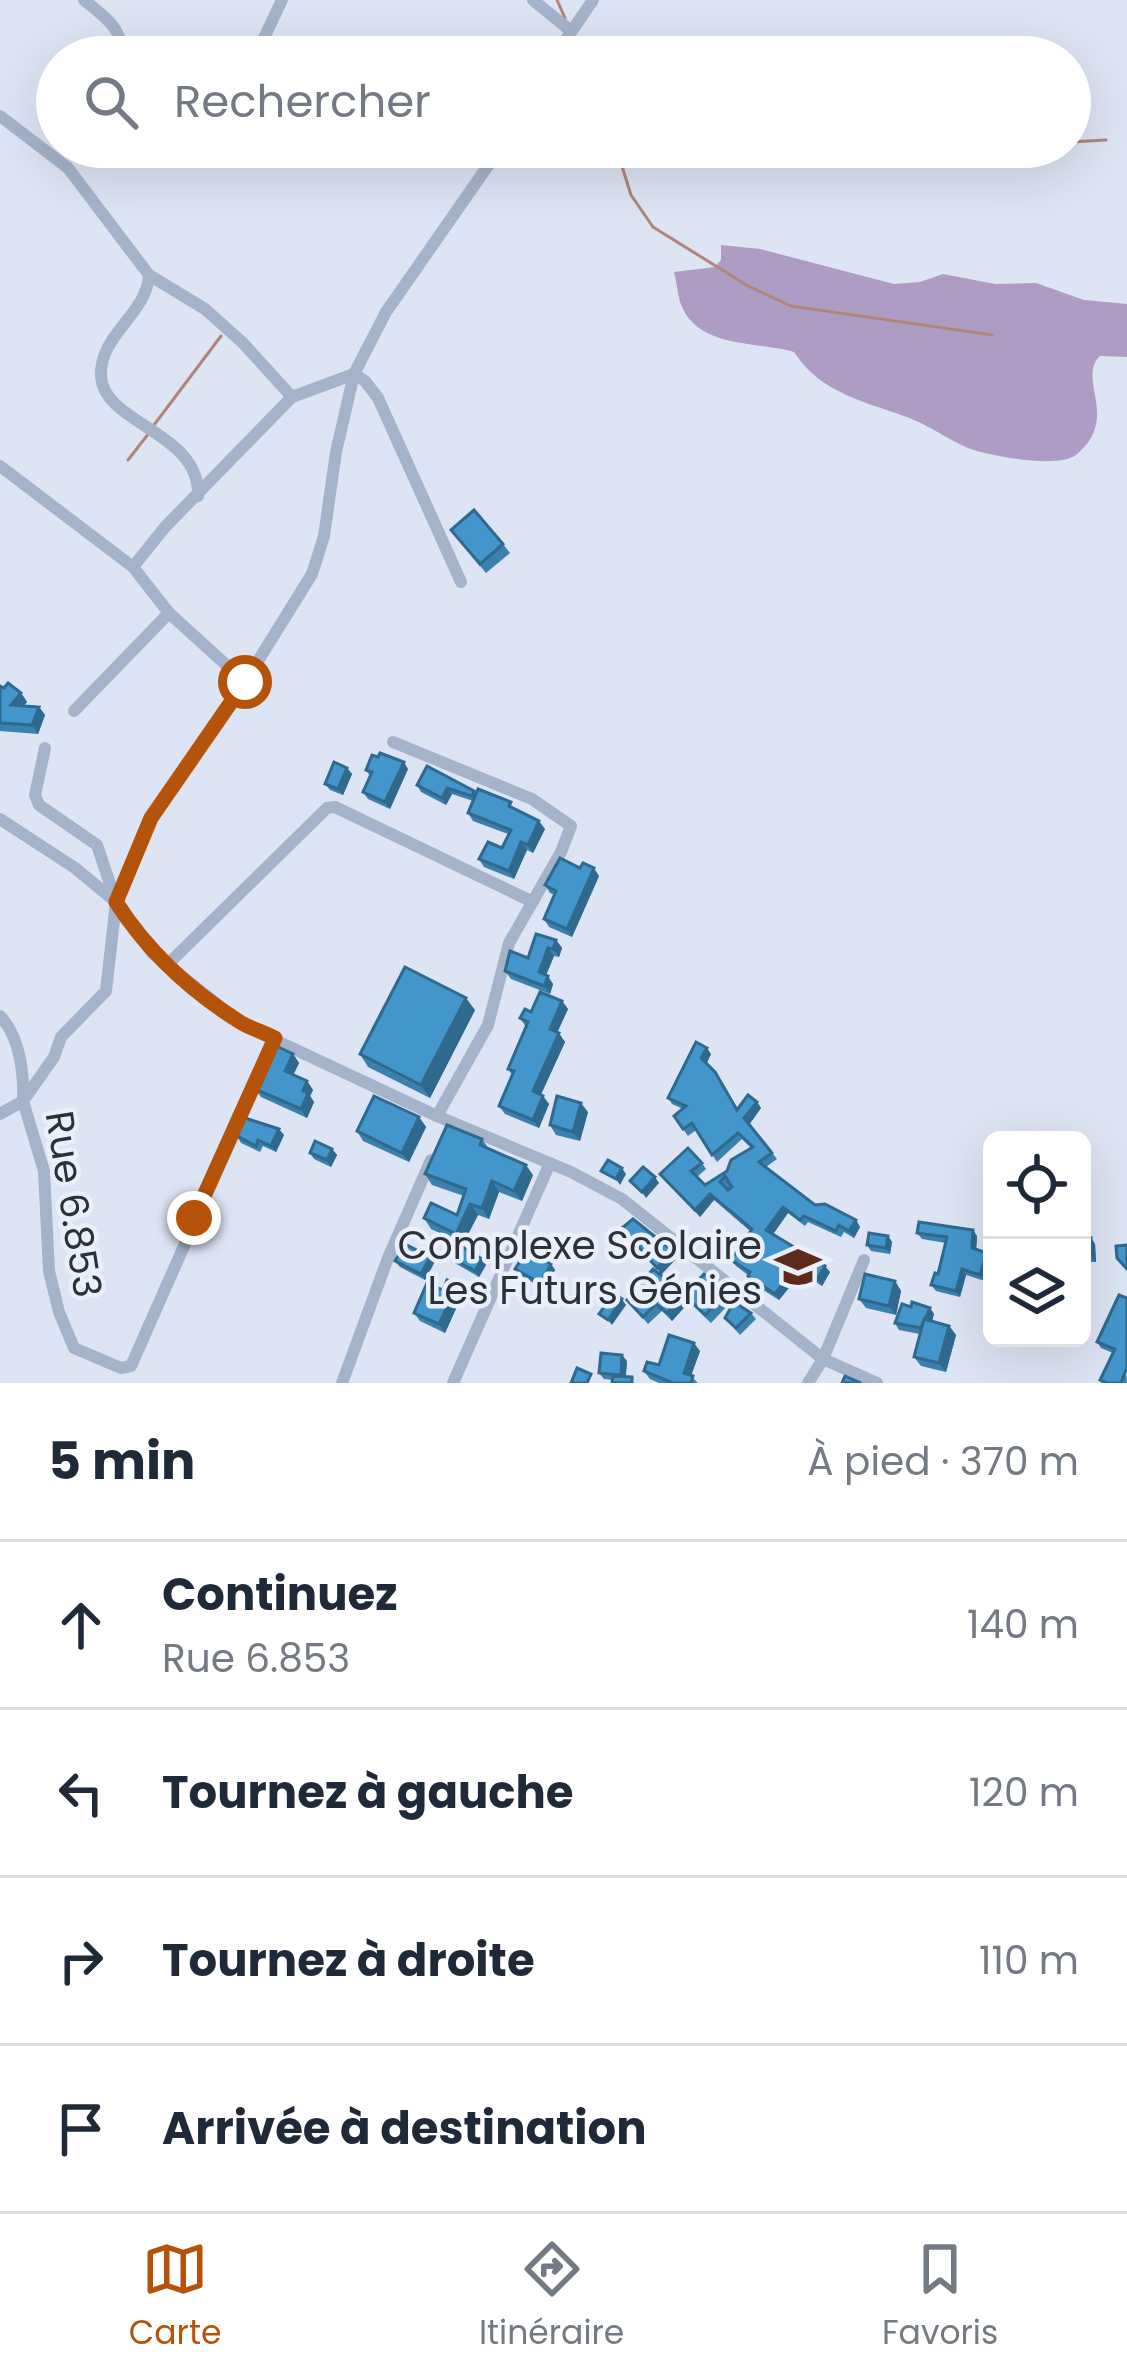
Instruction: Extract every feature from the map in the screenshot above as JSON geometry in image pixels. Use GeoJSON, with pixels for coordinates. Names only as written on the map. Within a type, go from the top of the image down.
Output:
{"type":"FeatureCollection","features":[{"type":"Feature","properties":{"kind":"street"},"geometry":{"type":"LineString","coordinates":[[83,0],[112,23],[116,36]]}},
{"type":"Feature","properties":{"kind":"street"},"geometry":{"type":"LineString","coordinates":[[265,36],[282,0]]}},
{"type":"Feature","properties":{"kind":"street"},"geometry":{"type":"LineString","coordinates":[[533,0],[571,31]]}},
{"type":"Feature","properties":{"kind":"street"},"geometry":{"type":"LineString","coordinates":[[568,36],[593,0]]}},
{"type":"Feature","properties":{"kind":"street"},"geometry":{"type":"LineString","coordinates":[[0,116],[36,144]]}},
{"type":"Feature","properties":{"kind":"street"},"geometry":{"type":"LineString","coordinates":[[69,168],[148,274],[205,309],[292,397]]}},
{"type":"Feature","properties":{"kind":"street","name":"Rue 6.853"},"geometry":{"type":"LineString","coordinates":[[275,1038],[131,1366],[122,1368],[74,1348],[58,1312],[49,1271],[44,1171],[23,1101],[54,1057],[61,1037],[106,991],[116,902],[151,818],[312,574],[324,536],[354,374],[386,312],[486,168]]}},
{"type":"Feature","properties":{"kind":"street"},"geometry":{"type":"LineString","coordinates":[[148,274],[148,290],[109,345],[101,380],[104,390],[123,409],[190,459],[198,496]]}},
{"type":"Feature","properties":{"kind":"street"},"geometry":{"type":"LineString","coordinates":[[133,567],[165,527],[292,397],[354,374],[378,398],[461,582]]}},
{"type":"Feature","properties":{"kind":"street"},"geometry":{"type":"LineString","coordinates":[[0,466],[133,567],[169,614],[245,682]]}},
{"type":"Feature","properties":{"kind":"street"},"geometry":{"type":"LineString","coordinates":[[74,711],[169,614]]}},
{"type":"Feature","properties":{"kind":"street"},"geometry":{"type":"LineString","coordinates":[[342,1383],[443,1118],[488,1025],[509,944],[571,826],[532,799],[393,742]]}},
{"type":"Feature","properties":{"kind":"street"},"geometry":{"type":"LineString","coordinates":[[45,748],[35,795],[38,805],[97,844],[116,902],[138,937],[166,967],[244,1025],[622,1199],[824,1359],[877,1383]]}},
{"type":"Feature","properties":{"kind":"street"},"geometry":{"type":"LineString","coordinates":[[166,967],[327,808],[335,807],[533,902]]}},
{"type":"Feature","properties":{"kind":"street"},"geometry":{"type":"LineString","coordinates":[[0,819],[75,868],[116,902]]}},
{"type":"Feature","properties":{"kind":"street"},"geometry":{"type":"LineString","coordinates":[[0,1016],[14,1035],[24,1084],[23,1101],[0,1114]]}},
{"type":"Feature","properties":{"kind":"street"},"geometry":{"type":"LineString","coordinates":[[453,1383],[550,1163]]}},
{"type":"Feature","properties":{"kind":"street"},"geometry":{"type":"LineString","coordinates":[[808,1383],[824,1359],[864,1260]]}},
{"type":"Feature","properties":{"kind":"shaded area"},"geometry":{"type":"Polygon","coordinates":[[[721,245],[760,249],[894,284],[943,274],[995,284],[1036,283],[1084,300],[1127,304],[1127,357],[1100,356],[1094,365],[1095,427],[1076,455],[1040,461],[978,451],[837,390],[821,381],[794,352],[713,336],[699,328],[680,302],[674,272],[715,267],[721,260],[721,245]]]}},
{"type":"Feature","properties":{"kind":"building"},"geometry":{"type":"Polygon","coordinates":[[[474,510],[503,544],[480,564],[451,530],[474,510]]]}},
{"type":"Feature","properties":{"kind":"building"},"geometry":{"type":"Polygon","coordinates":[[[8,683],[21,693],[11,705],[39,707],[32,725],[0,723],[0,686],[8,683]]]}},
{"type":"Feature","properties":{"kind":"building"},"geometry":{"type":"Polygon","coordinates":[[[380,753],[404,762],[385,802],[363,792],[372,772],[366,770],[372,755],[380,753]]]}},
{"type":"Feature","properties":{"kind":"building"},"geometry":{"type":"Polygon","coordinates":[[[334,762],[347,768],[338,789],[325,784],[334,762]]]}},
{"type":"Feature","properties":{"kind":"building"},"geometry":{"type":"Polygon","coordinates":[[[427,766],[474,791],[472,796],[447,788],[442,798],[417,785],[427,766]]]}},
{"type":"Feature","properties":{"kind":"building"},"geometry":{"type":"Polygon","coordinates":[[[478,789],[511,802],[509,806],[539,821],[528,845],[521,842],[509,871],[479,859],[488,842],[502,848],[511,830],[468,813],[478,789]]]}},
{"type":"Feature","properties":{"kind":"building"},"geometry":{"type":"Polygon","coordinates":[[[560,858],[580,868],[583,863],[594,868],[567,929],[544,919],[556,891],[545,885],[560,858]]]}},
{"type":"Feature","properties":{"kind":"building"},"geometry":{"type":"Polygon","coordinates":[[[536,934],[556,940],[539,972],[548,976],[544,986],[505,971],[510,951],[528,958],[536,934]]]}},
{"type":"Feature","properties":{"kind":"building"},"geometry":{"type":"Polygon","coordinates":[[[405,967],[466,998],[421,1085],[360,1054],[405,967]]]}},
{"type":"Feature","properties":{"kind":"building"},"geometry":{"type":"Polygon","coordinates":[[[540,992],[562,1001],[550,1029],[559,1033],[533,1091],[543,1096],[533,1120],[499,1106],[528,1022],[520,1018],[525,1009],[531,1012],[540,992]]]}},
{"type":"Feature","properties":{"kind":"building"},"geometry":{"type":"Polygon","coordinates":[[[696,1042],[707,1048],[701,1058],[737,1110],[748,1095],[757,1102],[744,1118],[772,1153],[759,1162],[815,1205],[825,1204],[856,1220],[849,1231],[839,1225],[836,1231],[804,1216],[800,1220],[783,1207],[766,1230],[825,1266],[817,1279],[796,1267],[775,1294],[748,1276],[750,1272],[731,1260],[752,1229],[710,1194],[695,1210],[660,1174],[688,1148],[702,1163],[691,1171],[705,1185],[753,1147],[738,1133],[712,1155],[692,1123],[683,1129],[674,1116],[686,1106],[668,1098],[696,1042]]]}},
{"type":"Feature","properties":{"kind":"building"},"geometry":{"type":"Polygon","coordinates":[[[274,1045],[293,1054],[285,1071],[307,1081],[301,1109],[255,1089],[274,1045]]]}},
{"type":"Feature","properties":{"kind":"building"},"geometry":{"type":"Polygon","coordinates":[[[374,1096],[419,1117],[402,1153],[357,1131],[374,1096]]]}},
{"type":"Feature","properties":{"kind":"building"},"geometry":{"type":"Polygon","coordinates":[[[557,1096],[581,1103],[573,1132],[550,1125],[557,1096]]]}},
{"type":"Feature","properties":{"kind":"building"},"geometry":{"type":"Polygon","coordinates":[[[245,1118],[279,1129],[271,1146],[258,1140],[256,1146],[237,1136],[245,1118]]]}},
{"type":"Feature","properties":{"kind":"building"},"geometry":{"type":"Polygon","coordinates":[[[447,1125],[526,1165],[514,1191],[492,1181],[482,1208],[470,1204],[456,1234],[424,1218],[431,1203],[457,1215],[466,1189],[425,1174],[447,1125]]]}},
{"type":"Feature","properties":{"kind":"building"},"geometry":{"type":"Polygon","coordinates":[[[315,1141],[332,1149],[327,1160],[310,1153],[315,1141]]]}},
{"type":"Feature","properties":{"kind":"building"},"geometry":{"type":"Polygon","coordinates":[[[608,1160],[622,1168],[616,1179],[601,1171],[608,1160]]]}},
{"type":"Feature","properties":{"kind":"building"},"geometry":{"type":"Polygon","coordinates":[[[643,1167],[655,1177],[642,1192],[630,1181],[643,1167]]]}},
{"type":"Feature","properties":{"kind":"building"},"geometry":{"type":"Polygon","coordinates":[[[633,1219],[673,1251],[657,1268],[622,1228],[633,1219]]]}},
{"type":"Feature","properties":{"kind":"building"},"geometry":{"type":"Polygon","coordinates":[[[919,1222],[973,1230],[972,1248],[983,1252],[980,1275],[962,1269],[956,1291],[931,1285],[947,1237],[917,1233],[919,1222]]]}},
{"type":"Feature","properties":{"kind":"building"},"geometry":{"type":"Polygon","coordinates":[[[869,1233],[888,1236],[886,1248],[867,1245],[869,1233]]]}},
{"type":"Feature","properties":{"kind":"building"},"geometry":{"type":"Polygon","coordinates":[[[456,1243],[482,1259],[475,1271],[448,1256],[456,1243]]]}},
{"type":"Feature","properties":{"kind":"building"},"geometry":{"type":"Polygon","coordinates":[[[405,1244],[430,1257],[421,1274],[395,1261],[405,1244]]]}},
{"type":"Feature","properties":{"kind":"building"},"geometry":{"type":"Polygon","coordinates":[[[1127,1245],[1127,1269],[1117,1258],[1116,1246],[1127,1245]]]}},
{"type":"Feature","properties":{"kind":"building"},"geometry":{"type":"Polygon","coordinates":[[[527,1250],[551,1264],[540,1283],[515,1269],[527,1250]]]}},
{"type":"Feature","properties":{"kind":"building"},"geometry":{"type":"Polygon","coordinates":[[[653,1269],[685,1294],[704,1274],[726,1294],[705,1315],[684,1294],[667,1313],[656,1304],[643,1317],[627,1300],[653,1269]]]}},
{"type":"Feature","properties":{"kind":"building"},"geometry":{"type":"Polygon","coordinates":[[[865,1274],[895,1281],[889,1306],[859,1299],[865,1274]]]}},
{"type":"Feature","properties":{"kind":"building"},"geometry":{"type":"Polygon","coordinates":[[[447,1280],[462,1286],[458,1295],[453,1293],[439,1324],[414,1313],[427,1283],[443,1290],[447,1280]]]}},
{"type":"Feature","properties":{"kind":"building"},"geometry":{"type":"Polygon","coordinates":[[[608,1290],[622,1299],[608,1320],[599,1314],[608,1290]]]}},
{"type":"Feature","properties":{"kind":"building"},"geometry":{"type":"Polygon","coordinates":[[[1119,1295],[1127,1298],[1127,1367],[1121,1383],[1107,1383],[1100,1380],[1115,1349],[1097,1342],[1119,1295]]]}},
{"type":"Feature","properties":{"kind":"building"},"geometry":{"type":"Polygon","coordinates":[[[734,1302],[751,1313],[736,1328],[725,1318],[734,1302]]]}},
{"type":"Feature","properties":{"kind":"building"},"geometry":{"type":"Polygon","coordinates":[[[912,1302],[930,1308],[921,1328],[895,1323],[902,1304],[911,1307],[912,1302]]]}},
{"type":"Feature","properties":{"kind":"building"},"geometry":{"type":"Polygon","coordinates":[[[924,1319],[949,1326],[939,1363],[914,1357],[924,1319]]]}},
{"type":"Feature","properties":{"kind":"building"},"geometry":{"type":"Polygon","coordinates":[[[669,1335],[694,1343],[684,1373],[693,1376],[691,1383],[673,1383],[644,1371],[647,1362],[659,1365],[669,1335]]]}},
{"type":"Feature","properties":{"kind":"building"},"geometry":{"type":"Polygon","coordinates":[[[601,1353],[622,1355],[621,1375],[599,1373],[601,1353]]]}},
{"type":"Feature","properties":{"kind":"building"},"geometry":{"type":"Polygon","coordinates":[[[577,1368],[591,1374],[587,1383],[571,1383],[577,1368]]]}},
{"type":"Feature","properties":{"kind":"building"},"geometry":{"type":"Polygon","coordinates":[[[613,1376],[632,1377],[632,1383],[612,1383],[613,1376]]]}},
{"type":"Feature","properties":{"kind":"waterway"},"geometry":{"type":"LineString","coordinates":[[557,0],[565,18]]}},
{"type":"Feature","properties":{"kind":"waterway"},"geometry":{"type":"LineString","coordinates":[[1091,141],[1106,140]]}},
{"type":"Feature","properties":{"kind":"waterway"},"geometry":{"type":"LineString","coordinates":[[623,168],[631,195],[653,227],[748,286],[791,306],[992,335]]}},
{"type":"Feature","properties":{"kind":"waterway"},"geometry":{"type":"LineString","coordinates":[[154,425],[221,336]]}},
{"type":"Feature","properties":{"kind":"waterway"},"geometry":{"type":"LineString","coordinates":[[128,460],[149,433]]}},
{"type":"Feature","properties":{"kind":"place","name":"Complexe Scolaire Les Futurs Génies"},"geometry":{"type":"Point","coordinates":[798,1267]}},
{"type":"Feature","properties":{"kind":"route"},"geometry":{"type":"LineString","coordinates":[[194,1218],[275,1038],[244,1025],[166,967],[138,937],[116,902],[151,818],[245,682]]}}]}
